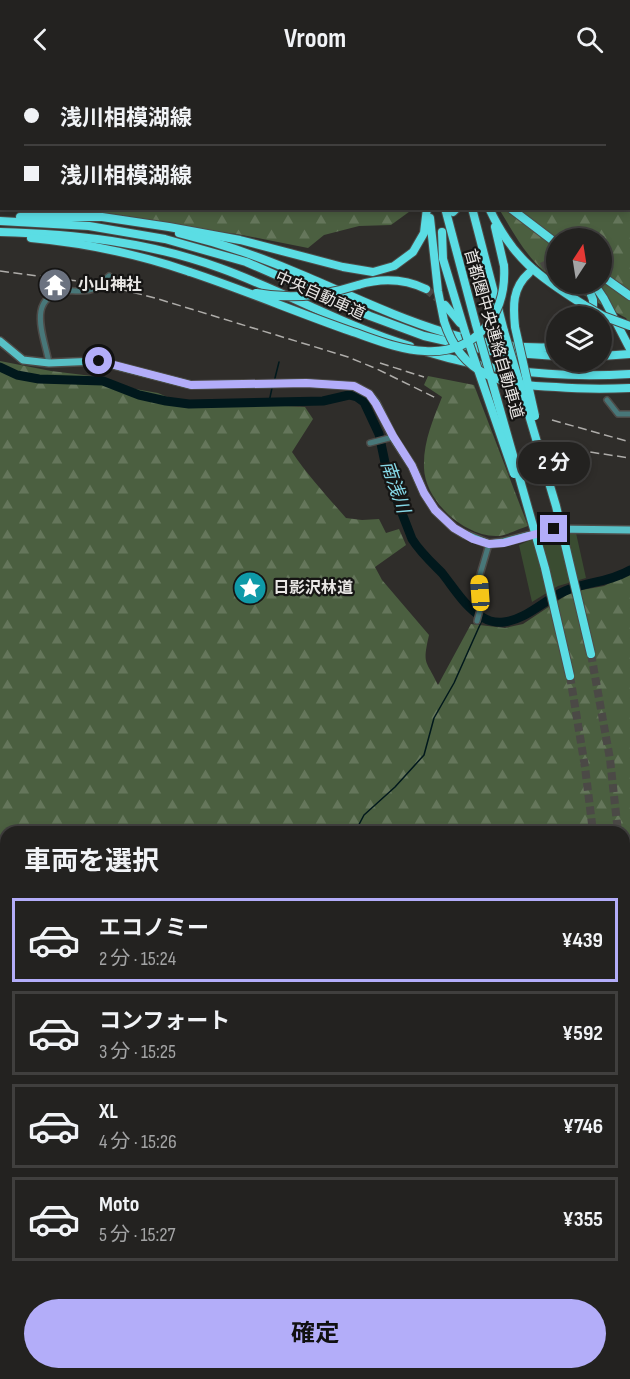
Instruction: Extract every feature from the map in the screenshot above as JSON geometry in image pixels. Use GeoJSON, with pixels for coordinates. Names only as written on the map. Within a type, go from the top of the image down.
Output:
{"type":"FeatureCollection","features":[{"type":"Feature","properties":{"kind":"highway"},"geometry":{"type":"LineString","coordinates":[[0,219],[102,217],[223,236],[356,270],[373,272],[394,266],[410,256],[421,240],[428,210]]}},
{"type":"Feature","properties":{"kind":"highway"},"geometry":{"type":"LineString","coordinates":[[428,210],[444,321],[454,345],[463,357],[479,370],[496,379],[515,384],[540,387],[630,388]]}},
{"type":"Feature","properties":{"kind":"highway","name":"首都圏中央連絡自動車道"},"geometry":{"type":"LineString","coordinates":[[452,210],[476,325],[556,609],[570,676]]}},
{"type":"Feature","properties":{"kind":"highway","name":"首都圏中央連絡自動車道"},"geometry":{"type":"LineString","coordinates":[[473,210],[504,331],[556,506],[591,654]]}},
{"type":"Feature","properties":{"kind":"highway"},"geometry":{"type":"LineString","coordinates":[[0,234],[95,246],[155,261],[231,286],[382,342],[416,351],[436,351],[462,344],[477,335],[492,320],[503,293],[504,266],[490,210]]}},
{"type":"Feature","properties":{"kind":"highway"},"geometry":{"type":"LineString","coordinates":[[490,210],[505,238],[528,266],[556,288],[584,305],[603,316],[630,326]]}},
{"type":"Feature","properties":{"kind":"highway"},"geometry":{"type":"LineString","coordinates":[[513,210],[546,235]]}},
{"type":"Feature","properties":{"kind":"highway","name":"中央自動車道"},"geometry":{"type":"LineString","coordinates":[[0,219],[117,229],[193,246],[269,271],[370,316],[437,340],[506,353],[546,355]]}},
{"type":"Feature","properties":{"kind":"highway"},"geometry":{"type":"LineString","coordinates":[[142,223],[225,245],[270,261],[393,315],[433,329],[491,342],[546,347]]}},
{"type":"Feature","properties":{"kind":"highway"},"geometry":{"type":"LineString","coordinates":[[442,232],[443,259],[461,323],[532,521]]}},
{"type":"Feature","properties":{"kind":"highway","name":"中央自動車道"},"geometry":{"type":"LineString","coordinates":[[0,234],[83,236],[141,245],[194,259],[252,280],[386,339],[454,359],[520,372],[570,375],[630,374]]}},
{"type":"Feature","properties":{"kind":"highway"},"geometry":{"type":"LineString","coordinates":[[529,273],[519,283],[516,290],[515,327],[556,506]]}},
{"type":"Feature","properties":{"kind":"highway"},"geometry":{"type":"LineString","coordinates":[[231,286],[269,295],[290,297],[326,294],[377,280],[408,282],[426,289]]}},
{"type":"Feature","properties":{"kind":"highway"},"geometry":{"type":"LineString","coordinates":[[612,283],[630,296]]}},
{"type":"Feature","properties":{"kind":"highway"},"geometry":{"type":"LineString","coordinates":[[601,294],[630,349]]}},
{"type":"Feature","properties":{"kind":"highway"},"geometry":{"type":"LineString","coordinates":[[445,305],[461,323]]}},
{"type":"Feature","properties":{"kind":"highway"},"geometry":{"type":"LineString","coordinates":[[612,355],[630,354]]}},
{"type":"Feature","properties":{"kind":"main road"},"geometry":{"type":"LineString","coordinates":[[0,341],[23,360],[49,363],[99,361],[198,386],[306,383],[354,386],[369,394],[435,510],[454,528],[473,539],[489,544],[504,543],[554,529],[630,530]]}},
{"type":"Feature","properties":{"kind":"street"},"geometry":{"type":"LineString","coordinates":[[49,363],[40,315],[42,303],[57,292],[88,291],[96,288],[109,276]]}},
{"type":"Feature","properties":{"kind":"street"},"geometry":{"type":"LineString","coordinates":[[607,400],[618,414],[630,414]]}},
{"type":"Feature","properties":{"kind":"street"},"geometry":{"type":"LineString","coordinates":[[370,443],[393,436]]}},
{"type":"Feature","properties":{"kind":"street"},"geometry":{"type":"LineString","coordinates":[[477,621],[481,610],[479,578],[489,544]]}},
{"type":"Feature","properties":{"kind":"green space"},"geometry":{"type":"Polygon","coordinates":[[[0,210],[412,210],[391,225],[359,226],[324,235],[308,248],[111,214],[0,210]]]}},
{"type":"Feature","properties":{"kind":"green space"},"geometry":{"type":"Polygon","coordinates":[[[500,210],[630,210],[630,324],[626,318],[612,310],[612,306],[604,306],[582,294],[612,294],[612,228],[546,228],[546,273],[530,257],[500,210]]]}},
{"type":"Feature","properties":{"kind":"green space"},"geometry":{"type":"Polygon","coordinates":[[[0,361],[92,376],[135,389],[158,393],[188,406],[244,404],[305,407],[313,419],[292,452],[318,486],[346,518],[379,519],[386,533],[399,529],[406,545],[375,567],[382,580],[429,635],[426,662],[438,685],[471,624],[505,628],[523,624],[571,592],[604,586],[630,573],[630,826],[0,826],[0,361]]]}},
{"type":"Feature","properties":{"kind":"green space"},"geometry":{"type":"Polygon","coordinates":[[[428,376],[474,385],[528,526],[500,536],[471,530],[448,514],[431,493],[424,468],[425,449],[442,397],[424,385],[428,376]]]}},
{"type":"Feature","properties":{"kind":"green space"},"geometry":{"type":"Polygon","coordinates":[[[576,533],[586,578],[558,586],[532,602],[519,545],[535,538],[576,533]]]}},
{"type":"Feature","properties":{"kind":"waterway"},"geometry":{"type":"LineString","coordinates":[[274,382],[279,362]]}},
{"type":"Feature","properties":{"kind":"waterway","name":"南浅川"},"geometry":{"type":"LineString","coordinates":[[0,367],[17,375],[39,379],[103,381],[139,395],[189,404],[323,401],[349,395],[357,397],[364,402],[379,434],[388,477],[412,539],[465,603],[490,621],[512,620],[565,591],[630,570]]}},
{"type":"Feature","properties":{"kind":"waterway"},"geometry":{"type":"LineString","coordinates":[[269,402],[272,388]]}},
{"type":"Feature","properties":{"kind":"waterway"},"geometry":{"type":"LineString","coordinates":[[358,826],[364,815],[395,787],[424,755],[434,718],[454,683],[483,618]]}},
{"type":"Feature","properties":{"kind":"tunnel"},"geometry":{"type":"LineString","coordinates":[[531,272],[546,265]]}},
{"type":"Feature","properties":{"kind":"tunnel"},"geometry":{"type":"LineString","coordinates":[[426,289],[442,302]]}},
{"type":"Feature","properties":{"kind":"tunnel"},"geometry":{"type":"LineString","coordinates":[[591,654],[610,759],[617,826]]}},
{"type":"Feature","properties":{"kind":"tunnel"},"geometry":{"type":"LineString","coordinates":[[570,676],[592,826]]}},
{"type":"Feature","properties":{"kind":"railway"},"geometry":{"type":"LineString","coordinates":[[0,271],[100,284],[155,298],[348,357],[438,399]]}},
{"type":"Feature","properties":{"kind":"railway"},"geometry":{"type":"LineString","coordinates":[[380,363],[424,377]]}},
{"type":"Feature","properties":{"kind":"railway"},"geometry":{"type":"LineString","coordinates":[[552,420],[630,442]]}},
{"type":"Feature","properties":{"kind":"railway"},"geometry":{"type":"LineString","coordinates":[[551,443],[570,449],[630,458]]}},
{"type":"Feature","properties":{"kind":"place","name":"小山神社"},"geometry":{"type":"Point","coordinates":[55,285]}},
{"type":"Feature","properties":{"kind":"place","name":"日影沢林道"},"geometry":{"type":"Point","coordinates":[250,588]}},
{"type":"Feature","properties":{"kind":"route"},"geometry":{"type":"LineString","coordinates":[[99,361],[191,385],[243,386],[306,383],[354,386],[369,394],[412,466],[424,493],[435,510],[454,528],[473,539],[489,544],[504,543],[554,529]]}}]}
